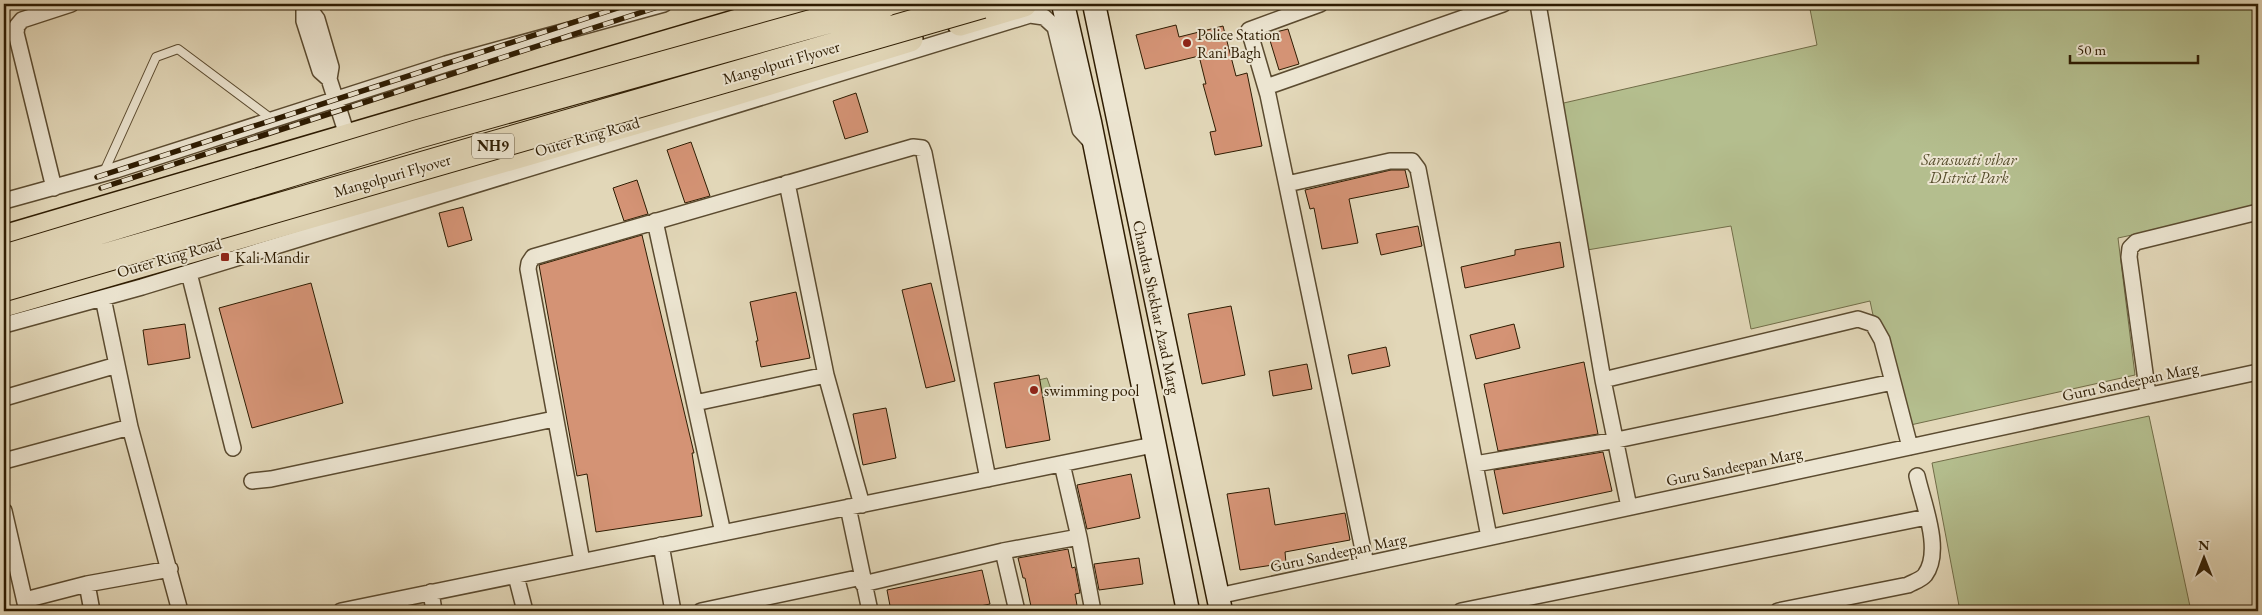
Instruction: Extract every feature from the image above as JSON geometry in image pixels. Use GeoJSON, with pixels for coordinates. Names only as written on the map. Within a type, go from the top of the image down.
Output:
{"type":"FeatureCollection","features":[{"type":"Feature","properties":{"kind":"highway","name":"Mangolpuri Flyover"},"geometry":{"type":"LineString","coordinates":[[4,259],[418,134],[883,4]]}},
{"type":"Feature","properties":{"kind":"highway","name":"Mangolpuri Flyover"},"geometry":{"type":"LineString","coordinates":[[4,287],[982,4]]}},
{"type":"Feature","properties":{"kind":"main road"},"geometry":{"type":"LineString","coordinates":[[4,238],[799,4]]}},
{"type":"Feature","properties":{"kind":"main road","name":"Outer Ring Road"},"geometry":{"type":"LineString","coordinates":[[4,304],[744,90],[1024,4]]}},
{"type":"Feature","properties":{"kind":"main road"},"geometry":{"type":"LineString","coordinates":[[725,26],[744,90]]}},
{"type":"Feature","properties":{"kind":"street"},"geometry":{"type":"LineString","coordinates":[[54,188],[16,33],[17,26],[22,20],[71,4]]}},
{"type":"Feature","properties":{"kind":"street"},"geometry":{"type":"LineString","coordinates":[[305,4],[317,19],[331,67],[329,79],[348,138]]}},
{"type":"Feature","properties":{"kind":"street"},"geometry":{"type":"LineString","coordinates":[[4,202],[102,174],[446,64],[664,4]]}},
{"type":"Feature","properties":{"kind":"street","name":"Chandra Shekhar Azad Marg"},"geometry":{"type":"LineString","coordinates":[[1063,4],[1095,146],[1188,611]]}},
{"type":"Feature","properties":{"kind":"street","name":"Chandra Shekhar Azad Marg"},"geometry":{"type":"LineString","coordinates":[[1094,4],[1219,604]]}},
{"type":"Feature","properties":{"kind":"street"},"geometry":{"type":"LineString","coordinates":[[1320,4],[1249,30],[1266,87],[1366,564]]}},
{"type":"Feature","properties":{"kind":"street"},"geometry":{"type":"LineString","coordinates":[[1266,87],[1503,4]]}},
{"type":"Feature","properties":{"kind":"street"},"geometry":{"type":"LineString","coordinates":[[1538,4],[1603,380],[1617,440],[1629,507]]}},
{"type":"Feature","properties":{"kind":"street"},"geometry":{"type":"LineString","coordinates":[[4,326],[190,273],[1030,15],[1044,17],[1055,27],[1080,130],[1095,146]]}},
{"type":"Feature","properties":{"kind":"street"},"geometry":{"type":"LineString","coordinates":[[1089,117],[1117,114]]}},
{"type":"Feature","properties":{"kind":"street"},"geometry":{"type":"LineString","coordinates":[[582,561],[554,419],[528,269],[533,257],[913,146],[922,148],[988,479]]}},
{"type":"Feature","properties":{"kind":"street"},"geometry":{"type":"LineString","coordinates":[[1287,184],[1390,161],[1412,161],[1418,169],[1490,538]]}},
{"type":"Feature","properties":{"kind":"street"},"geometry":{"type":"LineString","coordinates":[[787,183],[855,506],[863,580],[870,611]]}},
{"type":"Feature","properties":{"kind":"street"},"geometry":{"type":"LineString","coordinates":[[2148,395],[2129,257],[2130,248],[2136,242],[2258,212]]}},
{"type":"Feature","properties":{"kind":"street"},"geometry":{"type":"LineString","coordinates":[[655,222],[723,533]]}},
{"type":"Feature","properties":{"kind":"street"},"geometry":{"type":"LineString","coordinates":[[190,273],[233,448]]}},
{"type":"Feature","properties":{"kind":"street"},"geometry":{"type":"LineString","coordinates":[[102,298],[130,426],[180,611]]}},
{"type":"Feature","properties":{"kind":"street"},"geometry":{"type":"LineString","coordinates":[[1603,380],[1858,320],[1873,324],[1882,340],[1910,446]]}},
{"type":"Feature","properties":{"kind":"street"},"geometry":{"type":"LineString","coordinates":[[4,398],[117,365]]}},
{"type":"Feature","properties":{"kind":"street","name":"Guru Sandeepan Marg"},"geometry":{"type":"LineString","coordinates":[[1219,604],[1366,564],[2258,372]]}},
{"type":"Feature","properties":{"kind":"street"},"geometry":{"type":"LineString","coordinates":[[695,403],[826,375]]}},
{"type":"Feature","properties":{"kind":"street"},"geometry":{"type":"LineString","coordinates":[[1475,464],[1617,440],[1893,382]]}},
{"type":"Feature","properties":{"kind":"street"},"geometry":{"type":"LineString","coordinates":[[252,481],[271,479],[554,419]]}},
{"type":"Feature","properties":{"kind":"street"},"geometry":{"type":"LineString","coordinates":[[4,461],[130,426]]}},
{"type":"Feature","properties":{"kind":"street"},"geometry":{"type":"LineString","coordinates":[[341,611],[1154,445]]}},
{"type":"Feature","properties":{"kind":"street"},"geometry":{"type":"LineString","coordinates":[[1062,464],[1080,538],[1093,611]]}},
{"type":"Feature","properties":{"kind":"street"},"geometry":{"type":"LineString","coordinates":[[1778,611],[1908,585],[1924,577],[1932,563],[1934,545],[1917,476]]}},
{"type":"Feature","properties":{"kind":"street"},"geometry":{"type":"LineString","coordinates":[[4,511],[9,564],[26,606],[87,584],[170,569]]}},
{"type":"Feature","properties":{"kind":"street"},"geometry":{"type":"LineString","coordinates":[[1461,611],[1927,517]]}},
{"type":"Feature","properties":{"kind":"street"},"geometry":{"type":"LineString","coordinates":[[701,611],[1003,551],[1080,538]]}},
{"type":"Feature","properties":{"kind":"street"},"geometry":{"type":"LineString","coordinates":[[661,545],[673,611]]}},
{"type":"Feature","properties":{"kind":"street"},"geometry":{"type":"LineString","coordinates":[[1003,551],[1017,611]]}},
{"type":"Feature","properties":{"kind":"street"},"geometry":{"type":"LineString","coordinates":[[516,576],[525,611]]}},
{"type":"Feature","properties":{"kind":"street"},"geometry":{"type":"LineString","coordinates":[[87,584],[92,611]]}},
{"type":"Feature","properties":{"kind":"street"},"geometry":{"type":"LineString","coordinates":[[431,592],[434,611]]}},
{"type":"Feature","properties":{"kind":"lane"},"geometry":{"type":"LineString","coordinates":[[102,174],[156,57],[178,49],[273,120]]}},
{"type":"Feature","properties":{"kind":"green space","name":"Saraswati vihar DIstrict Park"},"geometry":{"type":"Polygon","coordinates":[[[1809,4],[2258,4],[2258,208],[2118,238],[2135,375],[1897,428],[1870,301],[1751,329],[1731,226],[1587,250],[1555,105],[1817,45],[1809,4]]]}},
{"type":"Feature","properties":{"kind":"green space","name":"swimming pool"},"geometry":{"type":"Polygon","coordinates":[[[1047,378],[1053,395],[1019,403],[1017,385],[1047,378]]]}},
{"type":"Feature","properties":{"kind":"green space"},"geometry":{"type":"Polygon","coordinates":[[[2149,416],[2191,611],[1960,611],[1932,463],[2149,416]]]}},
{"type":"Feature","properties":{"kind":"building"},"geometry":{"type":"Polygon","coordinates":[[[1176,25],[1179,37],[1223,26],[1236,76],[1247,73],[1262,146],[1215,155],[1210,132],[1216,131],[1203,84],[1206,84],[1199,56],[1145,69],[1136,35],[1176,25]]]}},
{"type":"Feature","properties":{"kind":"building"},"geometry":{"type":"Polygon","coordinates":[[[1288,29],[1299,64],[1279,70],[1268,34],[1288,29]]]}},
{"type":"Feature","properties":{"kind":"building"},"geometry":{"type":"Polygon","coordinates":[[[856,93],[868,132],[845,139],[833,101],[856,93]]]}},
{"type":"Feature","properties":{"kind":"building"},"geometry":{"type":"Polygon","coordinates":[[[691,142],[710,196],[685,203],[667,150],[691,142]]]}},
{"type":"Feature","properties":{"kind":"building"},"geometry":{"type":"Polygon","coordinates":[[[1391,170],[1405,170],[1409,187],[1349,199],[1358,243],[1322,249],[1314,208],[1310,209],[1305,190],[1391,170]]]}},
{"type":"Feature","properties":{"kind":"building"},"geometry":{"type":"Polygon","coordinates":[[[637,180],[648,214],[624,221],[613,188],[637,180]]]}},
{"type":"Feature","properties":{"kind":"building"},"geometry":{"type":"Polygon","coordinates":[[[463,207],[472,240],[448,247],[439,213],[463,207]]]}},
{"type":"Feature","properties":{"kind":"building"},"geometry":{"type":"Polygon","coordinates":[[[1418,226],[1422,246],[1381,255],[1376,234],[1418,226]]]}},
{"type":"Feature","properties":{"kind":"building"},"geometry":{"type":"Polygon","coordinates":[[[642,235],[694,453],[692,453],[702,516],[596,532],[587,474],[577,476],[539,265],[642,235]]]}},
{"type":"Feature","properties":{"kind":"building"},"geometry":{"type":"Polygon","coordinates":[[[1560,242],[1564,267],[1465,288],[1461,267],[1515,255],[1515,250],[1560,242]]]}},
{"type":"Feature","properties":{"kind":"building"},"geometry":{"type":"Polygon","coordinates":[[[311,283],[343,403],[252,428],[219,308],[311,283]]]}},
{"type":"Feature","properties":{"kind":"building"},"geometry":{"type":"Polygon","coordinates":[[[931,283],[955,381],[926,388],[902,290],[931,283]]]}},
{"type":"Feature","properties":{"kind":"building"},"geometry":{"type":"Polygon","coordinates":[[[796,292],[810,358],[761,367],[750,302],[796,292]]]}},
{"type":"Feature","properties":{"kind":"building"},"geometry":{"type":"Polygon","coordinates":[[[1231,306],[1245,375],[1202,384],[1188,314],[1231,306]]]}},
{"type":"Feature","properties":{"kind":"building"},"geometry":{"type":"Polygon","coordinates":[[[185,324],[190,358],[148,365],[143,330],[185,324]]]}},
{"type":"Feature","properties":{"kind":"building"},"geometry":{"type":"Polygon","coordinates":[[[1514,324],[1520,348],[1476,359],[1470,335],[1514,324]]]}},
{"type":"Feature","properties":{"kind":"building"},"geometry":{"type":"Polygon","coordinates":[[[1386,347],[1390,366],[1352,374],[1348,355],[1386,347]]]}},
{"type":"Feature","properties":{"kind":"building"},"geometry":{"type":"Polygon","coordinates":[[[1584,362],[1598,434],[1498,451],[1484,384],[1584,362]]]}},
{"type":"Feature","properties":{"kind":"building"},"geometry":{"type":"Polygon","coordinates":[[[1307,364],[1312,389],[1273,396],[1269,371],[1307,364]]]}},
{"type":"Feature","properties":{"kind":"building"},"geometry":{"type":"Polygon","coordinates":[[[1039,375],[1050,440],[1006,448],[994,383],[1039,375]]]}},
{"type":"Feature","properties":{"kind":"building"},"geometry":{"type":"Polygon","coordinates":[[[886,408],[896,458],[863,465],[853,414],[886,408]]]}},
{"type":"Feature","properties":{"kind":"building"},"geometry":{"type":"Polygon","coordinates":[[[1603,452],[1612,491],[1503,514],[1494,470],[1603,452]]]}},
{"type":"Feature","properties":{"kind":"building"},"geometry":{"type":"Polygon","coordinates":[[[1131,474],[1140,518],[1087,529],[1077,485],[1131,474]]]}},
{"type":"Feature","properties":{"kind":"building"},"geometry":{"type":"Polygon","coordinates":[[[1269,488],[1275,525],[1345,513],[1350,540],[1285,552],[1286,563],[1240,570],[1227,494],[1269,488]]]}},
{"type":"Feature","properties":{"kind":"building"},"geometry":{"type":"Polygon","coordinates":[[[1068,549],[1072,568],[1075,567],[1080,593],[1075,594],[1078,611],[1032,611],[1025,578],[1023,578],[1018,558],[1068,549]]]}},
{"type":"Feature","properties":{"kind":"building"},"geometry":{"type":"Polygon","coordinates":[[[1139,558],[1143,584],[1099,590],[1094,564],[1139,558]]]}},
{"type":"Feature","properties":{"kind":"building"},"geometry":{"type":"Polygon","coordinates":[[[982,570],[990,604],[956,611],[949,611],[948,606],[926,611],[891,611],[887,590],[982,570]]]}},
{"type":"Feature","properties":{"kind":"railway"},"geometry":{"type":"LineString","coordinates":[[97,177],[630,4]]}},
{"type":"Feature","properties":{"kind":"railway"},"geometry":{"type":"LineString","coordinates":[[101,188],[667,4]]}},
{"type":"Feature","properties":{"kind":"place","name":"Police Station Rani Bagh"},"geometry":{"type":"Point","coordinates":[1187,43]}},
{"type":"Feature","properties":{"kind":"place","name":"Kali Mandir"},"geometry":{"type":"Point","coordinates":[225,257]}},
{"type":"Feature","properties":{"kind":"place","name":"swimming pool"},"geometry":{"type":"Point","coordinates":[1034,390]}}]}
